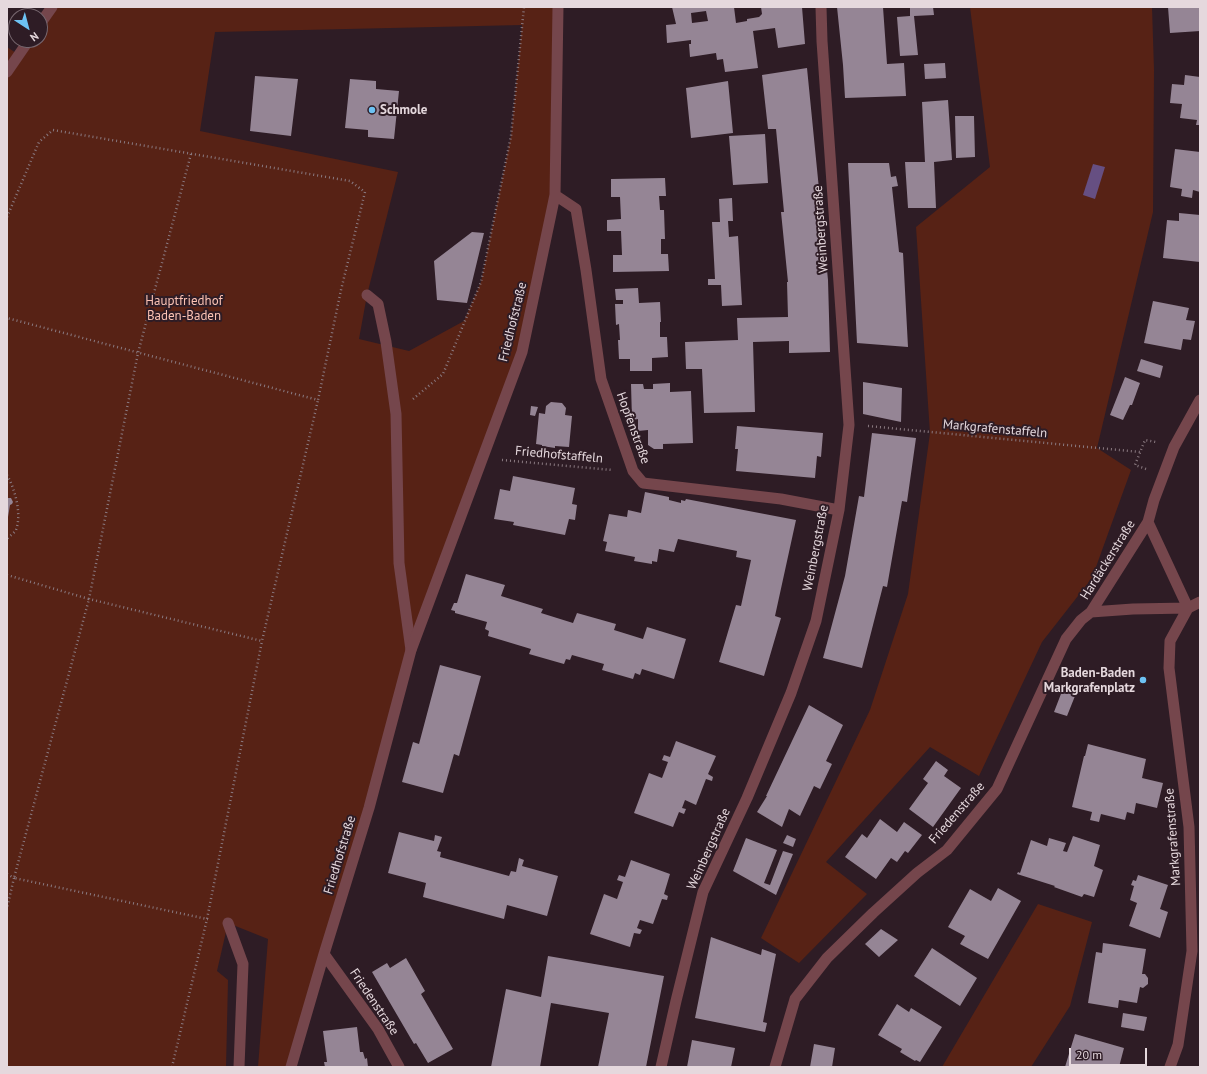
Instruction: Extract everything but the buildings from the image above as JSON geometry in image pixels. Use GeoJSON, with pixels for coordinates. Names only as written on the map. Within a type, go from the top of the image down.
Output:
{"type":"FeatureCollection","features":[{"type":"Feature","properties":{"kind":"street","name":"Friedhofstraße"},"geometry":{"type":"LineString","coordinates":[[291,1067],[369,808],[411,650],[522,352],[555,195],[558,7]]}},
{"type":"Feature","properties":{"kind":"street","name":"Weinbergstraße"},"geometry":{"type":"LineString","coordinates":[[661,1067],[703,892],[747,798],[791,693],[816,621],[839,510],[849,425],[821,7]]}},
{"type":"Feature","properties":{"kind":"street"},"geometry":{"type":"LineString","coordinates":[[7,72],[24,48]]}},
{"type":"Feature","properties":{"kind":"street","name":"Hopfenstraße"},"geometry":{"type":"LineString","coordinates":[[555,195],[576,209],[601,379],[633,471],[643,483],[781,499],[839,510]]}},
{"type":"Feature","properties":{"kind":"street","name":"Friedhofstraße"},"geometry":{"type":"LineString","coordinates":[[367,295],[378,304],[386,342],[396,414],[399,563],[411,650]]}},
{"type":"Feature","properties":{"kind":"street","name":"Hardäckerstraße"},"geometry":{"type":"LineString","coordinates":[[1091,612],[1148,522],[1154,500],[1174,447],[1200,400]]}},
{"type":"Feature","properties":{"kind":"street","name":"Hardäckerstraße"},"geometry":{"type":"LineString","coordinates":[[1148,522],[1188,608]]}},
{"type":"Feature","properties":{"kind":"street"},"geometry":{"type":"LineString","coordinates":[[1091,612],[1133,609],[1188,608],[1200,602]]}},
{"type":"Feature","properties":{"kind":"street","name":"Markgrafenstraße"},"geometry":{"type":"LineString","coordinates":[[1170,1067],[1178,1045],[1192,951],[1189,827],[1169,668],[1170,641],[1188,608]]}},
{"type":"Feature","properties":{"kind":"street","name":"Friedenstraße"},"geometry":{"type":"LineString","coordinates":[[775,1067],[795,1000],[827,958],[873,913],[947,850],[997,789],[1066,639],[1081,620],[1091,612]]}},
{"type":"Feature","properties":{"kind":"street"},"geometry":{"type":"LineString","coordinates":[[228,923],[243,964],[239,1067]]}},
{"type":"Feature","properties":{"kind":"street","name":"Friedenstraße"},"geometry":{"type":"LineString","coordinates":[[324,954],[378,1029],[399,1067]]}},
{"type":"Feature","properties":{"kind":"path"},"geometry":{"type":"LineString","coordinates":[[396,414],[443,374],[481,282],[511,136],[524,7]]}},
{"type":"Feature","properties":{"kind":"path"},"geometry":{"type":"LineString","coordinates":[[7,217],[39,142],[53,130],[350,181],[365,192],[341,290],[318,400],[262,641],[207,919],[172,1067]]}},
{"type":"Feature","properties":{"kind":"path"},"geometry":{"type":"LineString","coordinates":[[7,908],[89,599],[138,353],[191,154]]}},
{"type":"Feature","properties":{"kind":"path"},"geometry":{"type":"LineString","coordinates":[[7,318],[318,400]]}},
{"type":"Feature","properties":{"kind":"path","name":"Markgrafenstaffeln"},"geometry":{"type":"LineString","coordinates":[[849,425],[1140,452]]}},
{"type":"Feature","properties":{"kind":"path","name":"Friedhofstaffeln"},"geometry":{"type":"LineString","coordinates":[[483,459],[633,471]]}},
{"type":"Feature","properties":{"kind":"path"},"geometry":{"type":"LineString","coordinates":[[7,475],[19,508],[16,530],[7,539]]}},
{"type":"Feature","properties":{"kind":"path"},"geometry":{"type":"LineString","coordinates":[[7,575],[89,599],[262,641]]}},
{"type":"Feature","properties":{"kind":"path"},"geometry":{"type":"LineString","coordinates":[[7,874],[14,878],[228,923]]}},
{"type":"Feature","properties":{"kind":"green space","name":"Hauptfriedhof Baden-Baden"},"geometry":{"type":"Polygon","coordinates":[[[52,7],[558,7],[560,191],[522,352],[411,650],[291,1067],[258,1067],[268,939],[228,923],[217,971],[228,980],[226,1067],[7,1067],[7,47],[19,55],[24,48],[48,48],[48,13],[52,7]],[[522,25],[215,32],[200,131],[398,172],[367,295],[359,339],[409,351],[464,321],[481,282],[511,136],[522,25]]]}},
{"type":"Feature","properties":{"kind":"green space"},"geometry":{"type":"Polygon","coordinates":[[[970,7],[1152,7],[1154,70],[1153,212],[1097,448],[1131,470],[1092,578],[1042,642],[979,776],[930,747],[826,862],[867,894],[799,963],[761,938],[870,710],[908,594],[930,433],[916,227],[990,167],[970,7]]]}},
{"type":"Feature","properties":{"kind":"green space"},"geometry":{"type":"Polygon","coordinates":[[[1038,904],[1092,922],[1070,1006],[1031,1067],[942,1067],[1038,904]]]}},
{"type":"Feature","properties":{"kind":"shaded area"},"geometry":{"type":"Polygon","coordinates":[[[1093,164],[1105,167],[1095,199],[1083,195],[1093,164]]]}},
{"type":"Feature","properties":{"kind":"place","name":"Schmole"},"geometry":{"type":"Point","coordinates":[372,110]}},
{"type":"Feature","properties":{"kind":"place","name":"Baden-Baden Markgrafenplatz"},"geometry":{"type":"Point","coordinates":[1143,680]}}]}
